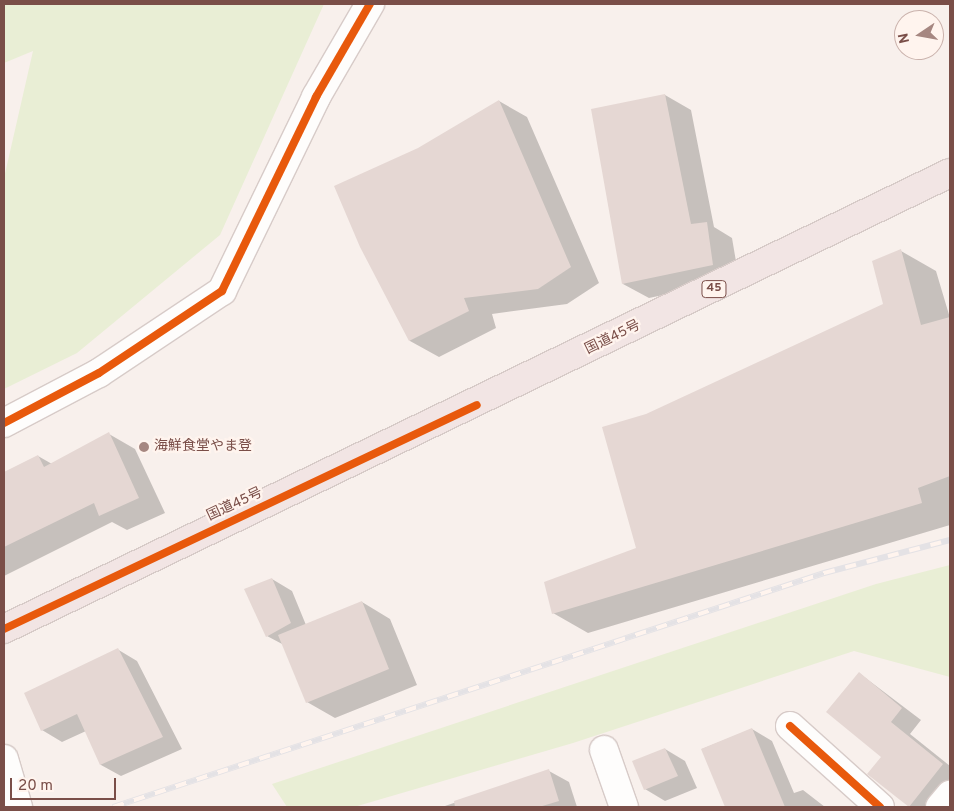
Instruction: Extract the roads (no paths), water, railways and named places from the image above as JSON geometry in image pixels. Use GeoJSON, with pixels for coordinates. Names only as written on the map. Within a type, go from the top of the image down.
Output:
{"type":"FeatureCollection","features":[{"type":"Feature","properties":{"kind":"highway","name":"国道45号"},"geometry":{"type":"LineString","coordinates":[[4,629],[950,173]]}},
{"type":"Feature","properties":{"kind":"street"},"geometry":{"type":"LineString","coordinates":[[4,423],[99,373],[222,291],[316,97],[370,4]]}},
{"type":"Feature","properties":{"kind":"street"},"geometry":{"type":"LineString","coordinates":[[790,726],[880,807]]}},
{"type":"Feature","properties":{"kind":"street"},"geometry":{"type":"LineString","coordinates":[[604,750],[624,807]]}},
{"type":"Feature","properties":{"kind":"street"},"geometry":{"type":"LineString","coordinates":[[4,759],[18,807]]}},
{"type":"Feature","properties":{"kind":"street"},"geometry":{"type":"LineString","coordinates":[[940,807],[950,795]]}},
{"type":"Feature","properties":{"kind":"railway"},"geometry":{"type":"LineString","coordinates":[[113,807],[824,573],[950,540]]}},
{"type":"Feature","properties":{"kind":"place","name":"海鮮食堂やま登"},"geometry":{"type":"Point","coordinates":[144,447]}}]}
